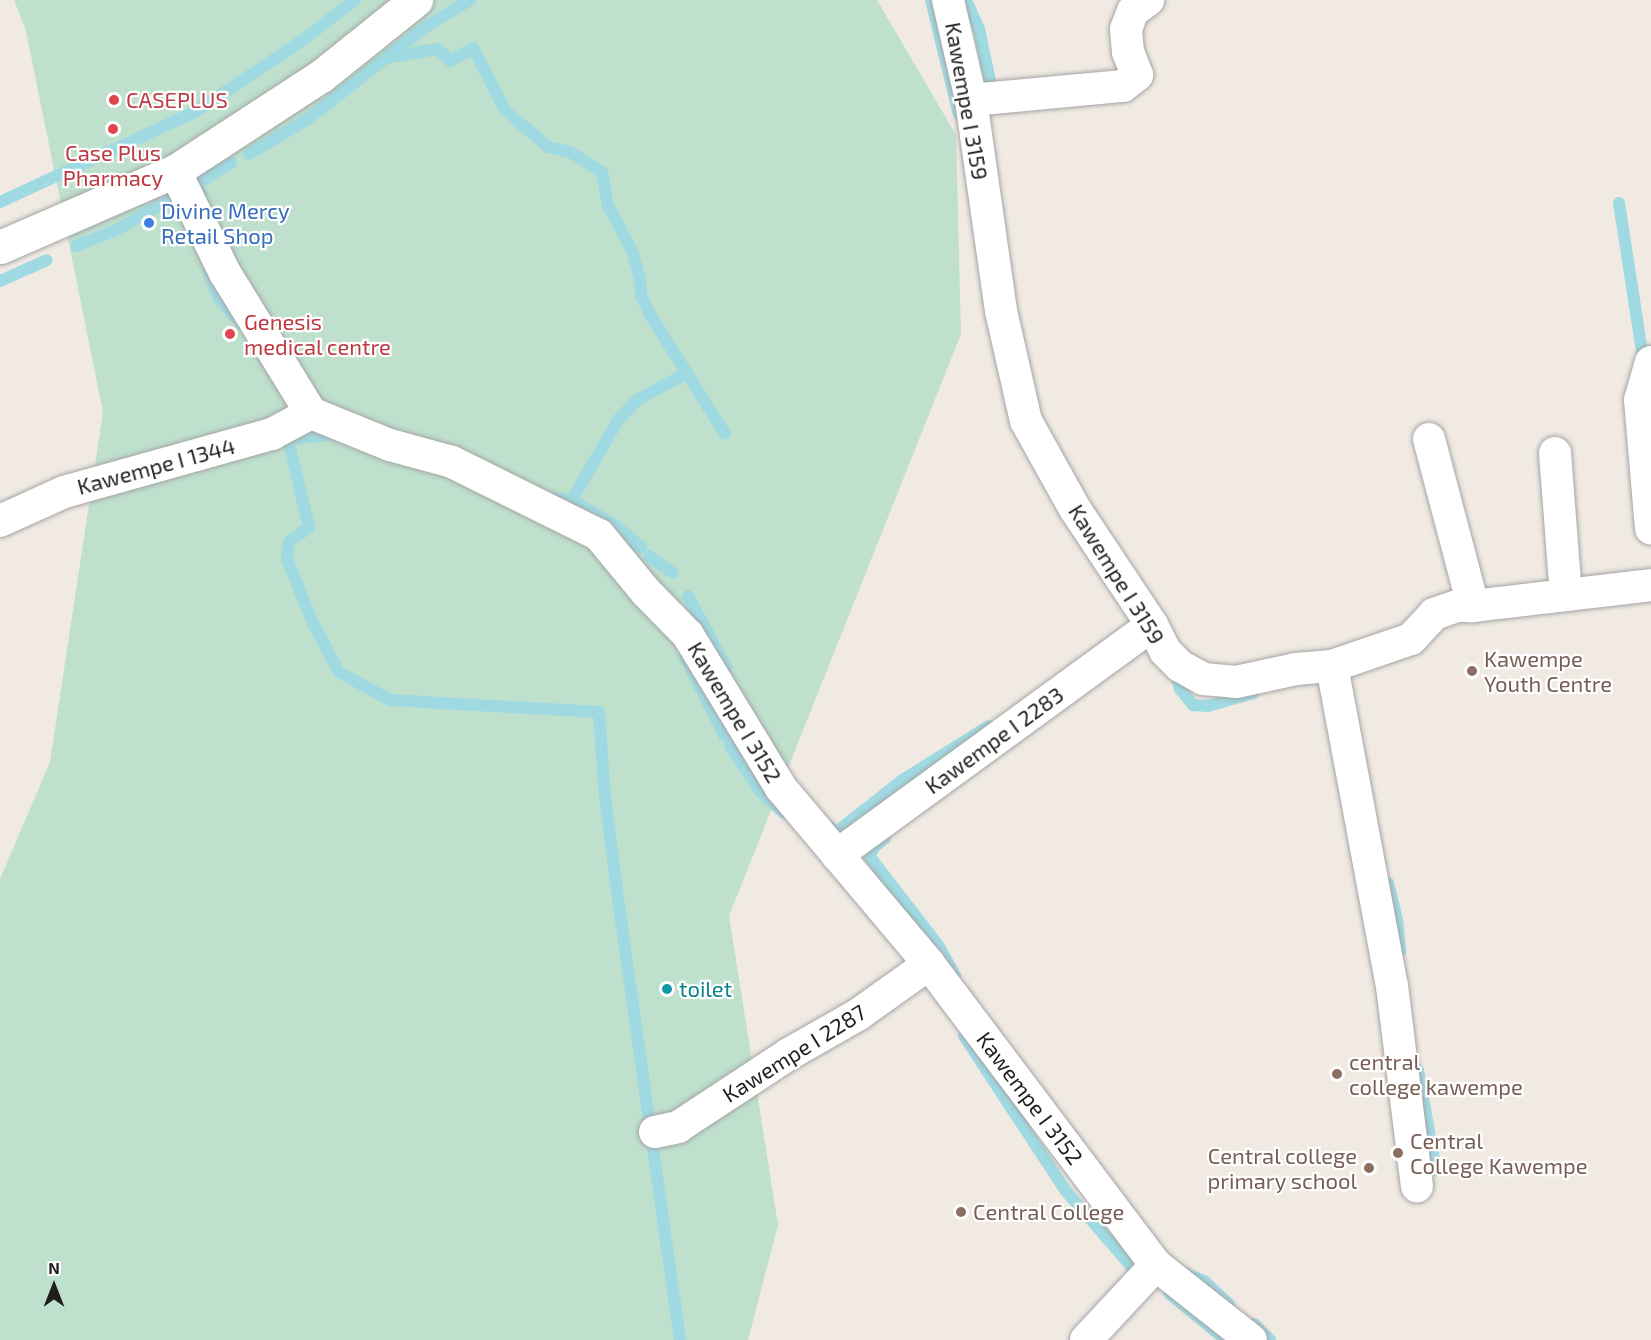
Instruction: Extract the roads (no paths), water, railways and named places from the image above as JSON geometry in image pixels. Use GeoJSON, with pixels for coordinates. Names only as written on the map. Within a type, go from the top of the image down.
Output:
{"type":"FeatureCollection","features":[{"type":"Feature","properties":{"kind":"street"},"geometry":{"type":"LineString","coordinates":[[0,247],[176,171],[321,76],[416,0]]}},
{"type":"Feature","properties":{"kind":"street","name":"Kawempe I 3159"},"geometry":{"type":"LineString","coordinates":[[948,0],[970,100],[1000,311],[1026,421],[1075,509],[1152,625],[1165,651],[1180,666],[1203,678],[1236,682],[1296,669],[1332,666],[1411,639],[1428,619],[1457,606],[1651,585]]}},
{"type":"Feature","properties":{"kind":"street"},"geometry":{"type":"LineString","coordinates":[[970,100],[1123,86],[1137,75],[1128,52],[1126,29],[1133,11],[1148,0]]}},
{"type":"Feature","properties":{"kind":"street"},"geometry":{"type":"LineString","coordinates":[[176,171],[225,273],[311,413]]}},
{"type":"Feature","properties":{"kind":"street"},"geometry":{"type":"LineString","coordinates":[[1651,362],[1640,400],[1651,529]]}},
{"type":"Feature","properties":{"kind":"street","name":"Kawempe I 1344"},"geometry":{"type":"LineString","coordinates":[[0,520],[64,492],[272,435],[311,413]]}},
{"type":"Feature","properties":{"kind":"street","name":"Kawempe I 3152"},"geometry":{"type":"LineString","coordinates":[[311,413],[390,445],[452,462],[598,535],[646,592],[688,635],[781,788],[929,964],[1156,1265],[1251,1340]]}},
{"type":"Feature","properties":{"kind":"street"},"geometry":{"type":"LineString","coordinates":[[1429,439],[1473,606]]}},
{"type":"Feature","properties":{"kind":"street"},"geometry":{"type":"LineString","coordinates":[[1555,453],[1566,595]]}},
{"type":"Feature","properties":{"kind":"street","name":"Kawempe I 2283"},"geometry":{"type":"LineString","coordinates":[[837,855],[1152,625]]}},
{"type":"Feature","properties":{"kind":"street"},"geometry":{"type":"LineString","coordinates":[[1332,666],[1392,986],[1417,1186]]}},
{"type":"Feature","properties":{"kind":"street","name":"Kawempe I 2287"},"geometry":{"type":"LineString","coordinates":[[655,1132],[678,1127],[789,1054],[859,1014],[929,964]]}},
{"type":"Feature","properties":{"kind":"street"},"geometry":{"type":"LineString","coordinates":[[1086,1340],[1156,1265]]}},
{"type":"Feature","properties":{"kind":"waterway"},"geometry":{"type":"LineString","coordinates":[[0,202],[195,112],[299,43],[355,0]]}},
{"type":"Feature","properties":{"kind":"waterway"},"geometry":{"type":"LineString","coordinates":[[249,154],[308,119],[424,28],[470,0]]}},
{"type":"Feature","properties":{"kind":"waterway"},"geometry":{"type":"LineString","coordinates":[[931,0],[959,115]]}},
{"type":"Feature","properties":{"kind":"waterway"},"geometry":{"type":"LineString","coordinates":[[966,0],[979,29],[992,90],[998,91]]}},
{"type":"Feature","properties":{"kind":"waterway"},"geometry":{"type":"LineString","coordinates":[[390,57],[438,49],[450,61],[473,48],[505,110],[548,147],[570,152],[602,172],[608,205],[632,251],[640,279],[641,295],[651,316],[725,434]]}},
{"type":"Feature","properties":{"kind":"waterway"},"geometry":{"type":"LineString","coordinates":[[201,194],[196,184],[231,163]]}},
{"type":"Feature","properties":{"kind":"waterway"},"geometry":{"type":"LineString","coordinates":[[76,246],[116,230],[173,198],[179,210]]}},
{"type":"Feature","properties":{"kind":"waterway"},"geometry":{"type":"LineString","coordinates":[[1619,203],[1642,352],[1648,364]]}},
{"type":"Feature","properties":{"kind":"waterway"},"geometry":{"type":"LineString","coordinates":[[0,281],[47,260]]}},
{"type":"Feature","properties":{"kind":"waterway"},"geometry":{"type":"LineString","coordinates":[[208,271],[220,300],[244,326]]}},
{"type":"Feature","properties":{"kind":"waterway"},"geometry":{"type":"LineString","coordinates":[[572,500],[618,420],[637,400],[687,373]]}},
{"type":"Feature","properties":{"kind":"waterway"},"geometry":{"type":"LineString","coordinates":[[285,440],[336,434]]}},
{"type":"Feature","properties":{"kind":"waterway"},"geometry":{"type":"LineString","coordinates":[[288,439],[309,527],[289,542],[287,559],[313,623],[339,672],[390,700],[599,712],[605,797],[680,1340]]}},
{"type":"Feature","properties":{"kind":"waterway"},"geometry":{"type":"LineString","coordinates":[[551,498],[572,500],[619,528],[641,547]]}},
{"type":"Feature","properties":{"kind":"waterway"},"geometry":{"type":"LineString","coordinates":[[649,556],[673,573]]}},
{"type":"Feature","properties":{"kind":"waterway"},"geometry":{"type":"LineString","coordinates":[[688,596],[726,667]]}},
{"type":"Feature","properties":{"kind":"waterway"},"geometry":{"type":"LineString","coordinates":[[685,657],[725,737]]}},
{"type":"Feature","properties":{"kind":"waterway"},"geometry":{"type":"LineString","coordinates":[[1174,669],[1180,689],[1193,705],[1208,706],[1253,693]]}},
{"type":"Feature","properties":{"kind":"waterway"},"geometry":{"type":"LineString","coordinates":[[829,826],[834,834],[904,779],[989,726]]}},
{"type":"Feature","properties":{"kind":"waterway"},"geometry":{"type":"LineString","coordinates":[[730,746],[761,792],[784,813]]}},
{"type":"Feature","properties":{"kind":"waterway"},"geometry":{"type":"LineString","coordinates":[[885,838],[873,848],[870,857],[938,945],[955,976]]}},
{"type":"Feature","properties":{"kind":"waterway"},"geometry":{"type":"LineString","coordinates":[[1388,883],[1397,920],[1400,951]]}},
{"type":"Feature","properties":{"kind":"waterway"},"geometry":{"type":"LineString","coordinates":[[964,1036],[1066,1191],[1138,1274],[1138,1279]]}},
{"type":"Feature","properties":{"kind":"waterway"},"geometry":{"type":"LineString","coordinates":[[1418,1070],[1436,1170]]}},
{"type":"Feature","properties":{"kind":"waterway"},"geometry":{"type":"LineString","coordinates":[[1185,1273],[1204,1281],[1229,1304]]}},
{"type":"Feature","properties":{"kind":"waterway"},"geometry":{"type":"LineString","coordinates":[[1169,1293],[1226,1340]]}},
{"type":"Feature","properties":{"kind":"waterway"},"geometry":{"type":"LineString","coordinates":[[1254,1324],[1270,1340]]}},
{"type":"Feature","properties":{"kind":"place","name":"CASEPLUS"},"geometry":{"type":"Point","coordinates":[114,100]}},
{"type":"Feature","properties":{"kind":"place","name":"Case Plus Pharmacy"},"geometry":{"type":"Point","coordinates":[113,129]}},
{"type":"Feature","properties":{"kind":"place","name":"Divine Mercy Retail Shop"},"geometry":{"type":"Point","coordinates":[149,223]}},
{"type":"Feature","properties":{"kind":"place","name":"Genesis medical centre"},"geometry":{"type":"Point","coordinates":[230,334]}},
{"type":"Feature","properties":{"kind":"place","name":"Kawempe Youth Centre"},"geometry":{"type":"Point","coordinates":[1472,671]}},
{"type":"Feature","properties":{"kind":"place","name":"toilet"},"geometry":{"type":"Point","coordinates":[667,989]}},
{"type":"Feature","properties":{"kind":"place","name":"central college kawempe"},"geometry":{"type":"Point","coordinates":[1337,1074]}},
{"type":"Feature","properties":{"kind":"place","name":"Central College Kawempe"},"geometry":{"type":"Point","coordinates":[1398,1153]}},
{"type":"Feature","properties":{"kind":"place","name":"Central college primary school"},"geometry":{"type":"Point","coordinates":[1369,1168]}},
{"type":"Feature","properties":{"kind":"place","name":"Central College"},"geometry":{"type":"Point","coordinates":[961,1212]}}]}
